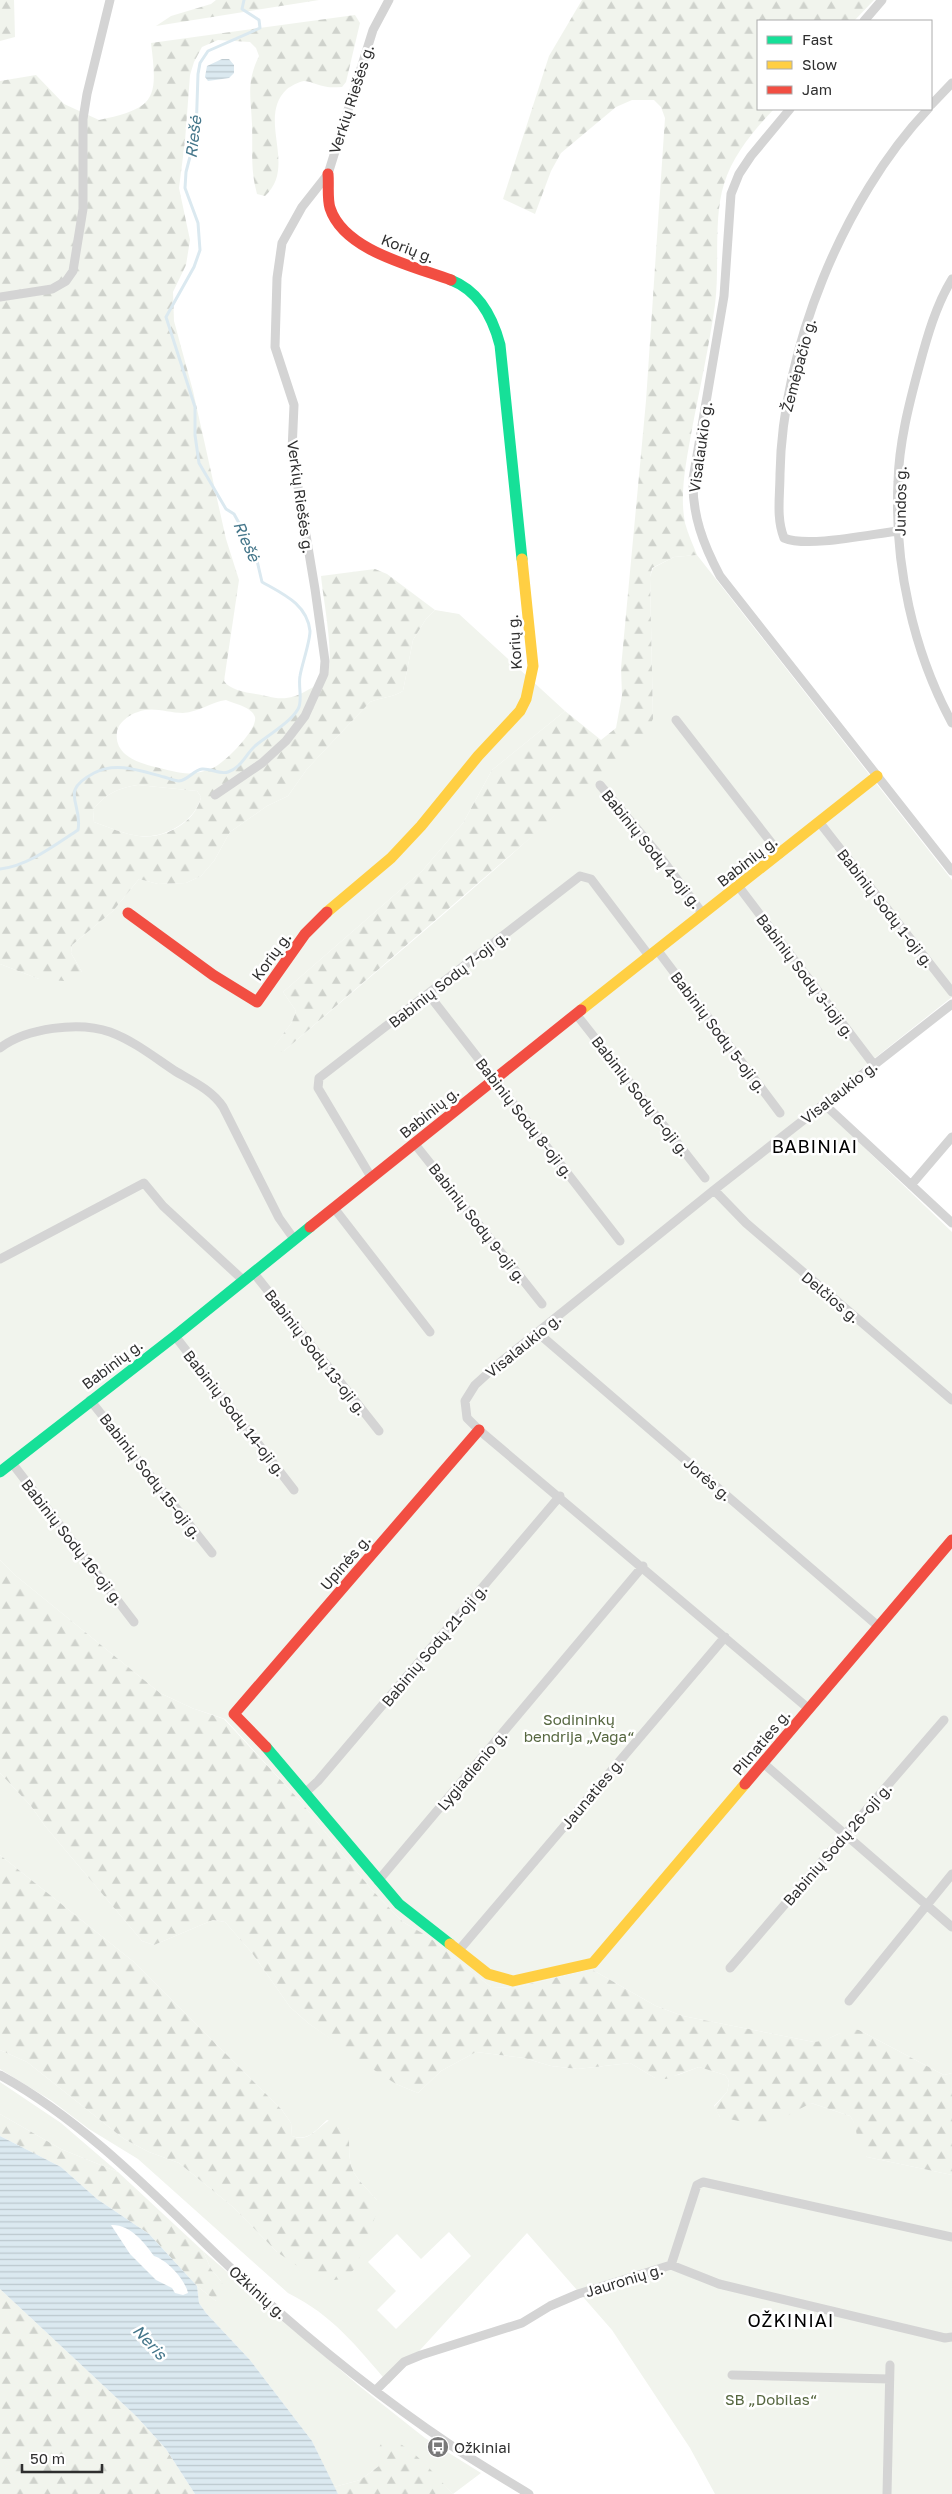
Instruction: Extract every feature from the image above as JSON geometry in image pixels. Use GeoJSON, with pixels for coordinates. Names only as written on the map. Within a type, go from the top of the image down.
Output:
{"type":"FeatureCollection","features":[{"type":"Feature","properties":{"kind":"street"},"geometry":{"type":"LineString","coordinates":[[0,297],[52,289],[66,281],[74,271],[83,209],[83,119],[87,94],[110,0]]}},
{"type":"Feature","properties":{"kind":"street","name":"Verkių Riešės g."},"geometry":{"type":"LineString","coordinates":[[215,795],[262,763],[286,741],[305,716],[324,674],[325,662],[316,589],[292,450],[294,405],[275,347],[277,278],[282,243],[302,208],[328,174],[373,30],[389,0]]}},
{"type":"Feature","properties":{"kind":"street"},"geometry":{"type":"LineString","coordinates":[[865,20],[882,0]]}},
{"type":"Feature","properties":{"kind":"street"},"geometry":{"type":"LineString","coordinates":[[932,105],[952,83]]}},
{"type":"Feature","properties":{"kind":"street","name":"Visalaukio g."},"geometry":{"type":"LineString","coordinates":[[789,110],[751,156],[739,174],[731,194],[724,296],[693,479],[693,502],[698,528],[707,552],[720,576],[952,871]]}},
{"type":"Feature","properties":{"kind":"street","name":"Žemėpačio g."},"geometry":{"type":"LineString","coordinates":[[898,531],[808,542],[791,541],[784,538],[779,525],[780,450],[792,377],[804,336],[832,257],[850,220],[891,153],[927,110]]}},
{"type":"Feature","properties":{"kind":"street","name":"Korių g."},"geometry":{"type":"LineString","coordinates":[[128,913],[213,975],[257,1002],[305,934],[331,908],[391,858],[421,826],[478,756],[520,711],[526,699],[533,666],[500,345],[495,326],[476,297],[461,284],[373,250],[344,233],[330,208],[328,174]]}},
{"type":"Feature","properties":{"kind":"street","name":"Jundos g."},"geometry":{"type":"LineString","coordinates":[[952,278],[937,309],[907,410],[898,481],[898,531],[903,572],[916,637],[952,723]]}},
{"type":"Feature","properties":{"kind":"street"},"geometry":{"type":"LineString","coordinates":[[676,720],[780,854]]}},
{"type":"Feature","properties":{"kind":"street","name":"Babinių g."},"geometry":{"type":"LineString","coordinates":[[0,1472],[90,1400],[175,1336],[371,1177],[877,776]]}},
{"type":"Feature","properties":{"kind":"street","name":"Babinių Sodų 4-oji g."},"geometry":{"type":"LineString","coordinates":[[600,785],[658,854],[703,914]]}},
{"type":"Feature","properties":{"kind":"street","name":"Babinių Sodų 1-oji g."},"geometry":{"type":"LineString","coordinates":[[820,823],[952,992]]}},
{"type":"Feature","properties":{"kind":"street","name":"Babinių Sodų 7-oji g."},"geometry":{"type":"LineString","coordinates":[[371,1177],[318,1088],[319,1078],[429,995],[580,876],[591,879],[654,954]]}},
{"type":"Feature","properties":{"kind":"street","name":"Babinių Sodų 3-ioji g."},"geometry":{"type":"LineString","coordinates":[[738,887],[874,1065]]}},
{"type":"Feature","properties":{"kind":"street","name":"Babinių Sodų 5-oji g."},"geometry":{"type":"LineString","coordinates":[[654,954],[780,1113]]}},
{"type":"Feature","properties":{"kind":"street","name":"Babinių Sodų 8-oji g."},"geometry":{"type":"LineString","coordinates":[[429,995],[620,1241]]}},
{"type":"Feature","properties":{"kind":"street","name":"Visalaukio g."},"geometry":{"type":"LineString","coordinates":[[809,1709],[643,1566],[479,1430],[467,1418],[464,1409],[468,1393],[497,1365],[714,1190],[952,1004]]}},
{"type":"Feature","properties":{"kind":"street","name":"Babinių Sodų 6-oji g."},"geometry":{"type":"LineString","coordinates":[[576,1014],[705,1178]]}},
{"type":"Feature","properties":{"kind":"street"},"geometry":{"type":"LineString","coordinates":[[0,1048],[18,1037],[35,1032],[85,1027],[96,1028],[110,1032],[137,1045],[211,1093],[223,1107],[280,1218],[294,1239]]}},
{"type":"Feature","properties":{"kind":"street"},"geometry":{"type":"LineString","coordinates":[[824,1104],[952,1222]]}},
{"type":"Feature","properties":{"kind":"street"},"geometry":{"type":"LineString","coordinates":[[911,1185],[952,1137]]}},
{"type":"Feature","properties":{"kind":"street","name":"Babinių Sodų 9-oji g."},"geometry":{"type":"LineString","coordinates":[[414,1143],[542,1304]]}},
{"type":"Feature","properties":{"kind":"street"},"geometry":{"type":"LineString","coordinates":[[0,1259],[144,1183],[163,1206],[243,1280]]}},
{"type":"Feature","properties":{"kind":"street","name":"Delčios g."},"geometry":{"type":"LineString","coordinates":[[714,1190],[753,1230],[952,1400]]}},
{"type":"Feature","properties":{"kind":"street"},"geometry":{"type":"LineString","coordinates":[[334,1208],[430,1332]]}},
{"type":"Feature","properties":{"kind":"street","name":"Babinių Sodų 13-oji g."},"geometry":{"type":"LineString","coordinates":[[253,1272],[379,1432]]}},
{"type":"Feature","properties":{"kind":"street","name":"Jorės g."},"geometry":{"type":"LineString","coordinates":[[538,1333],[878,1626]]}},
{"type":"Feature","properties":{"kind":"street","name":"Babinių Sodų 14-oji g."},"geometry":{"type":"LineString","coordinates":[[175,1336],[294,1490]]}},
{"type":"Feature","properties":{"kind":"street","name":"Babinių Sodų 15-oji g."},"geometry":{"type":"LineString","coordinates":[[90,1400],[212,1553]]}},
{"type":"Feature","properties":{"kind":"street","name":"Upinės g."},"geometry":{"type":"LineString","coordinates":[[306,1792],[279,1760],[234,1714],[479,1430]]}},
{"type":"Feature","properties":{"kind":"street","name":"Babinių Sodų 16-oji g."},"geometry":{"type":"LineString","coordinates":[[12,1463],[134,1622]]}},
{"type":"Feature","properties":{"kind":"street","name":"Babinių Sodų 21-oji g."},"geometry":{"type":"LineString","coordinates":[[306,1792],[318,1781],[560,1496]]}},
{"type":"Feature","properties":{"kind":"street","name":"Pilnaties g."},"geometry":{"type":"LineString","coordinates":[[460,1950],[488,1974],[513,1980],[593,1963],[952,1540]]}},
{"type":"Feature","properties":{"kind":"street","name":"Lygiadienio g."},"geometry":{"type":"LineString","coordinates":[[378,1881],[643,1566]]}},
{"type":"Feature","properties":{"kind":"street","name":"Jaunaties g."},"geometry":{"type":"LineString","coordinates":[[460,1950],[725,1637]]}},
{"type":"Feature","properties":{"kind":"street","name":"Babinių Sodų 26-oji g."},"geometry":{"type":"LineString","coordinates":[[730,1968],[944,1720]]}},
{"type":"Feature","properties":{"kind":"street"},"geometry":{"type":"LineString","coordinates":[[763,1763],[952,1927]]}},
{"type":"Feature","properties":{"kind":"street"},"geometry":{"type":"LineString","coordinates":[[306,1792],[378,1881],[420,1921],[460,1950]]}},
{"type":"Feature","properties":{"kind":"street"},"geometry":{"type":"LineString","coordinates":[[849,2001],[952,1874]]}},
{"type":"Feature","properties":{"kind":"street","name":"Ožkinių g."},"geometry":{"type":"LineString","coordinates":[[0,2075],[45,2103],[136,2178],[254,2290],[376,2390],[453,2448],[529,2494]]}},
{"type":"Feature","properties":{"kind":"street","name":"Jauronių g."},"geometry":{"type":"LineString","coordinates":[[376,2390],[404,2362],[522,2323],[550,2306],[578,2294],[671,2265],[697,2184],[702,2182],[952,2236]]}},
{"type":"Feature","properties":{"kind":"street"},"geometry":{"type":"LineString","coordinates":[[671,2265],[719,2284],[945,2338],[952,2338]]}},
{"type":"Feature","properties":{"kind":"street"},"geometry":{"type":"LineString","coordinates":[[887,2494],[890,2365]]}},
{"type":"Feature","properties":{"kind":"street"},"geometry":{"type":"LineString","coordinates":[[732,2375],[889,2379]]}},
{"type":"Feature","properties":{"kind":"green space"},"geometry":{"type":"Polygon","coordinates":[[[0,0],[14,0],[15,37],[0,41],[0,0]]]}},
{"type":"Feature","properties":{"kind":"green space"},"geometry":{"type":"Polygon","coordinates":[[[216,0],[319,0],[156,26],[171,16],[211,4],[216,0]]]}},
{"type":"Feature","properties":{"kind":"green space"},"geometry":{"type":"Polygon","coordinates":[[[582,0],[874,0],[855,20],[757,20],[757,110],[773,110],[738,153],[728,173],[721,198],[715,305],[683,488],[685,523],[697,555],[674,557],[652,568],[650,578],[653,719],[646,732],[535,834],[284,1051],[276,1052],[273,1048],[292,1022],[296,1011],[283,992],[422,871],[463,823],[492,770],[565,711],[601,740],[616,728],[622,695],[621,668],[646,401],[665,118],[661,107],[654,100],[632,100],[616,107],[561,153],[551,171],[535,214],[503,199],[549,56],[582,0]]]}},
{"type":"Feature","properties":{"kind":"green space"},"geometry":{"type":"Polygon","coordinates":[[[355,15],[360,23],[346,82],[342,87],[328,87],[304,81],[287,89],[279,101],[275,114],[278,171],[274,184],[265,196],[257,194],[253,167],[250,90],[252,74],[259,56],[256,48],[250,42],[218,40],[202,47],[190,75],[179,188],[190,240],[186,265],[173,292],[174,321],[193,391],[226,539],[239,580],[224,681],[227,685],[237,690],[282,698],[301,694],[323,680],[327,675],[330,655],[321,576],[375,569],[387,574],[435,610],[426,619],[413,640],[403,691],[370,702],[307,769],[288,796],[267,806],[230,832],[214,861],[201,876],[186,883],[158,884],[139,879],[113,911],[72,945],[71,953],[82,972],[76,982],[39,979],[0,964],[0,81],[36,75],[64,104],[99,120],[118,116],[132,111],[149,98],[153,89],[154,77],[151,43],[355,15]],[[226,700],[183,713],[144,710],[135,713],[125,719],[120,725],[117,732],[117,742],[127,756],[145,764],[183,773],[198,773],[208,770],[218,765],[232,753],[246,738],[255,723],[255,717],[250,711],[243,706],[226,700]],[[138,785],[118,790],[102,800],[93,810],[94,822],[133,835],[159,835],[178,827],[186,821],[198,806],[201,797],[197,791],[138,785]]]}},
{"type":"Feature","properties":{"kind":"green space","name":"Sodininkų bendrija „Vaga“"},"geometry":{"type":"Polygon","coordinates":[[[697,555],[952,880],[952,997],[818,1103],[952,1232],[952,2073],[944,2075],[859,2030],[838,2034],[822,2042],[814,2042],[683,2016],[656,2006],[591,1969],[513,1988],[491,1987],[429,1937],[403,1922],[371,1889],[301,1802],[225,1719],[192,1708],[160,1693],[15,1575],[0,1560],[0,964],[39,979],[82,972],[71,953],[72,945],[113,911],[139,879],[158,884],[186,883],[201,876],[214,861],[230,832],[267,806],[288,796],[307,769],[370,702],[403,691],[413,640],[426,619],[435,610],[459,614],[565,711],[492,770],[463,823],[422,871],[283,992],[296,1011],[292,1022],[274,1047],[284,1051],[519,848],[610,763],[653,719],[650,577],[653,568],[674,557],[697,555]]]}},
{"type":"Feature","properties":{"kind":"green space"},"geometry":{"type":"Polygon","coordinates":[[[138,785],[197,791],[201,797],[198,806],[185,821],[168,832],[158,835],[133,835],[94,822],[93,810],[102,800],[118,790],[138,785]]]}},
{"type":"Feature","properties":{"kind":"green space"},"geometry":{"type":"Polygon","coordinates":[[[0,1560],[15,1575],[160,1693],[192,1708],[224,1719],[301,1802],[371,1889],[403,1922],[429,1937],[491,1987],[513,1988],[591,1969],[656,2006],[683,2016],[814,2042],[847,2031],[859,2030],[944,2075],[952,2073],[952,2175],[867,2157],[863,2153],[850,2116],[811,2103],[766,2127],[720,2117],[714,2107],[727,2092],[728,2079],[725,2075],[699,2067],[666,2079],[655,2078],[630,2063],[578,2069],[551,2066],[524,2058],[476,2052],[441,2071],[418,2093],[396,2084],[308,2023],[290,2007],[252,1953],[225,1922],[213,1920],[154,1945],[142,1941],[45,1826],[31,1806],[0,1773],[0,1560]]]}},
{"type":"Feature","properties":{"kind":"green space","name":"SB „Dobilas“"},"geometry":{"type":"Polygon","coordinates":[[[0,1773],[31,1806],[45,1826],[142,1941],[154,1945],[213,1920],[225,1922],[252,1953],[290,2007],[308,2023],[396,2084],[418,2093],[441,2071],[476,2052],[524,2058],[551,2066],[578,2069],[630,2063],[655,2078],[678,2075],[699,2067],[725,2075],[728,2079],[727,2092],[714,2106],[720,2117],[811,2103],[850,2116],[867,2157],[952,2175],[952,2494],[715,2494],[690,2448],[612,2330],[527,2233],[389,2384],[355,2345],[331,2322],[319,2312],[288,2293],[138,2159],[89,2129],[52,2101],[0,2069],[0,2050],[27,2062],[124,2139],[149,2152],[179,2163],[233,2207],[277,2252],[377,2200],[352,2169],[349,2154],[349,2129],[327,2120],[307,2136],[292,2136],[291,2123],[282,2110],[134,1962],[0,1855],[0,1773]],[[449,2232],[421,2259],[397,2234],[368,2262],[396,2291],[377,2310],[396,2329],[471,2256],[449,2232]]]}},
{"type":"Feature","properties":{"kind":"green space"},"geometry":{"type":"Polygon","coordinates":[[[0,1855],[134,1962],[282,2110],[291,2123],[292,2136],[299,2138],[309,2135],[334,2118],[349,2129],[349,2154],[352,2169],[377,2200],[377,2212],[355,2269],[342,2279],[326,2281],[306,2272],[277,2252],[233,2207],[179,2163],[149,2152],[124,2139],[27,2062],[0,2050],[0,1855]]]}},
{"type":"Feature","properties":{"kind":"green space"},"geometry":{"type":"Polygon","coordinates":[[[0,2082],[61,2123],[118,2172],[61,2149],[0,2114],[0,2082]]]}},
{"type":"Feature","properties":{"kind":"green space"},"geometry":{"type":"Polygon","coordinates":[[[0,2114],[61,2149],[118,2172],[203,2251],[211,2269],[221,2281],[225,2290],[224,2295],[216,2301],[197,2286],[149,2234],[97,2199],[61,2167],[0,2136],[0,2114]]]}},
{"type":"Feature","properties":{"kind":"green space"},"geometry":{"type":"Polygon","coordinates":[[[203,2251],[358,2385],[425,2438],[481,2473],[453,2494],[417,2458],[379,2466],[360,2480],[334,2487],[312,2441],[250,2360],[199,2303],[197,2286],[216,2301],[221,2281],[211,2269],[203,2251]]]}},
{"type":"Feature","properties":{"kind":"green space"},"geometry":{"type":"Polygon","coordinates":[[[0,2289],[136,2416],[166,2449],[195,2494],[0,2494],[0,2289]]]}},
{"type":"Feature","properties":{"kind":"green space"},"geometry":{"type":"Polygon","coordinates":[[[385,2437],[404,2446],[413,2453],[453,2494],[338,2494],[334,2487],[360,2480],[379,2466],[376,2453],[385,2437]]]}},
{"type":"Feature","properties":{"kind":"water"},"geometry":{"type":"Polygon","coordinates":[[[222,59],[229,59],[234,65],[234,73],[229,78],[208,81],[205,77],[207,66],[222,59]]]}},
{"type":"Feature","properties":{"kind":"water","name":"Neris"},"geometry":{"type":"Polygon","coordinates":[[[0,2136],[61,2167],[97,2199],[149,2234],[197,2286],[199,2303],[206,2313],[250,2360],[312,2441],[338,2494],[195,2494],[166,2449],[136,2416],[0,2289],[0,2136]],[[111,2225],[130,2254],[156,2280],[172,2288],[175,2293],[183,2295],[188,2293],[179,2276],[170,2266],[154,2256],[136,2235],[118,2225],[111,2225]]]}},
{"type":"Feature","properties":{"kind":"waterway","name":"Riešė"},"geometry":{"type":"LineString","coordinates":[[0,869],[21,864],[51,848],[78,830],[79,820],[74,792],[83,780],[94,773],[102,769],[120,767],[179,781],[202,769],[222,773],[228,772],[240,764],[255,746],[290,719],[299,706],[300,676],[310,636],[308,622],[293,601],[262,582],[255,552],[234,514],[226,509],[199,463],[195,435],[195,407],[166,317],[194,267],[200,250],[198,223],[185,188],[186,172],[196,134],[200,63],[208,51],[260,28],[259,20],[242,9],[244,0]]}},
{"type":"Feature","properties":{"kind":"traffic: fast"},"geometry":{"type":"LineString","coordinates":[[451,280],[461,285],[477,298],[489,315],[500,345],[522,559]]}},
{"type":"Feature","properties":{"kind":"traffic: fast"},"geometry":{"type":"LineString","coordinates":[[0,1472],[175,1336],[310,1227]]}},
{"type":"Feature","properties":{"kind":"traffic: fast"},"geometry":{"type":"LineString","coordinates":[[266,1747],[399,1904],[450,1944]]}},
{"type":"Feature","properties":{"kind":"traffic: slow"},"geometry":{"type":"LineString","coordinates":[[327,912],[391,858],[421,826],[478,756],[520,711],[526,699],[533,666],[522,559]]}},
{"type":"Feature","properties":{"kind":"traffic: slow"},"geometry":{"type":"LineString","coordinates":[[581,1010],[877,776]]}},
{"type":"Feature","properties":{"kind":"traffic: slow"},"geometry":{"type":"LineString","coordinates":[[450,1944],[488,1974],[513,1981],[593,1963],[745,1784]]}},
{"type":"Feature","properties":{"kind":"traffic: jam"},"geometry":{"type":"LineString","coordinates":[[328,174],[330,208],[338,223],[349,235],[364,246],[382,255],[451,280]]}},
{"type":"Feature","properties":{"kind":"traffic: jam"},"geometry":{"type":"LineString","coordinates":[[128,913],[213,975],[257,1002],[305,934],[327,912]]}},
{"type":"Feature","properties":{"kind":"traffic: jam"},"geometry":{"type":"LineString","coordinates":[[310,1227],[581,1010]]}},
{"type":"Feature","properties":{"kind":"traffic: jam"},"geometry":{"type":"LineString","coordinates":[[266,1747],[234,1714],[479,1430]]}},
{"type":"Feature","properties":{"kind":"traffic: jam"},"geometry":{"type":"LineString","coordinates":[[745,1784],[952,1540]]}},
{"type":"Feature","properties":{"kind":"place","name":"Ožkiniai"},"geometry":{"type":"Point","coordinates":[438,2447]}},
{"type":"Feature","properties":{"kind":"district","name":"BABINIAI"},"geometry":{"type":"Point","coordinates":[815,1146]}},
{"type":"Feature","properties":{"kind":"district","name":"OŽKINIAI"},"geometry":{"type":"Point","coordinates":[791,2320]}}]}
